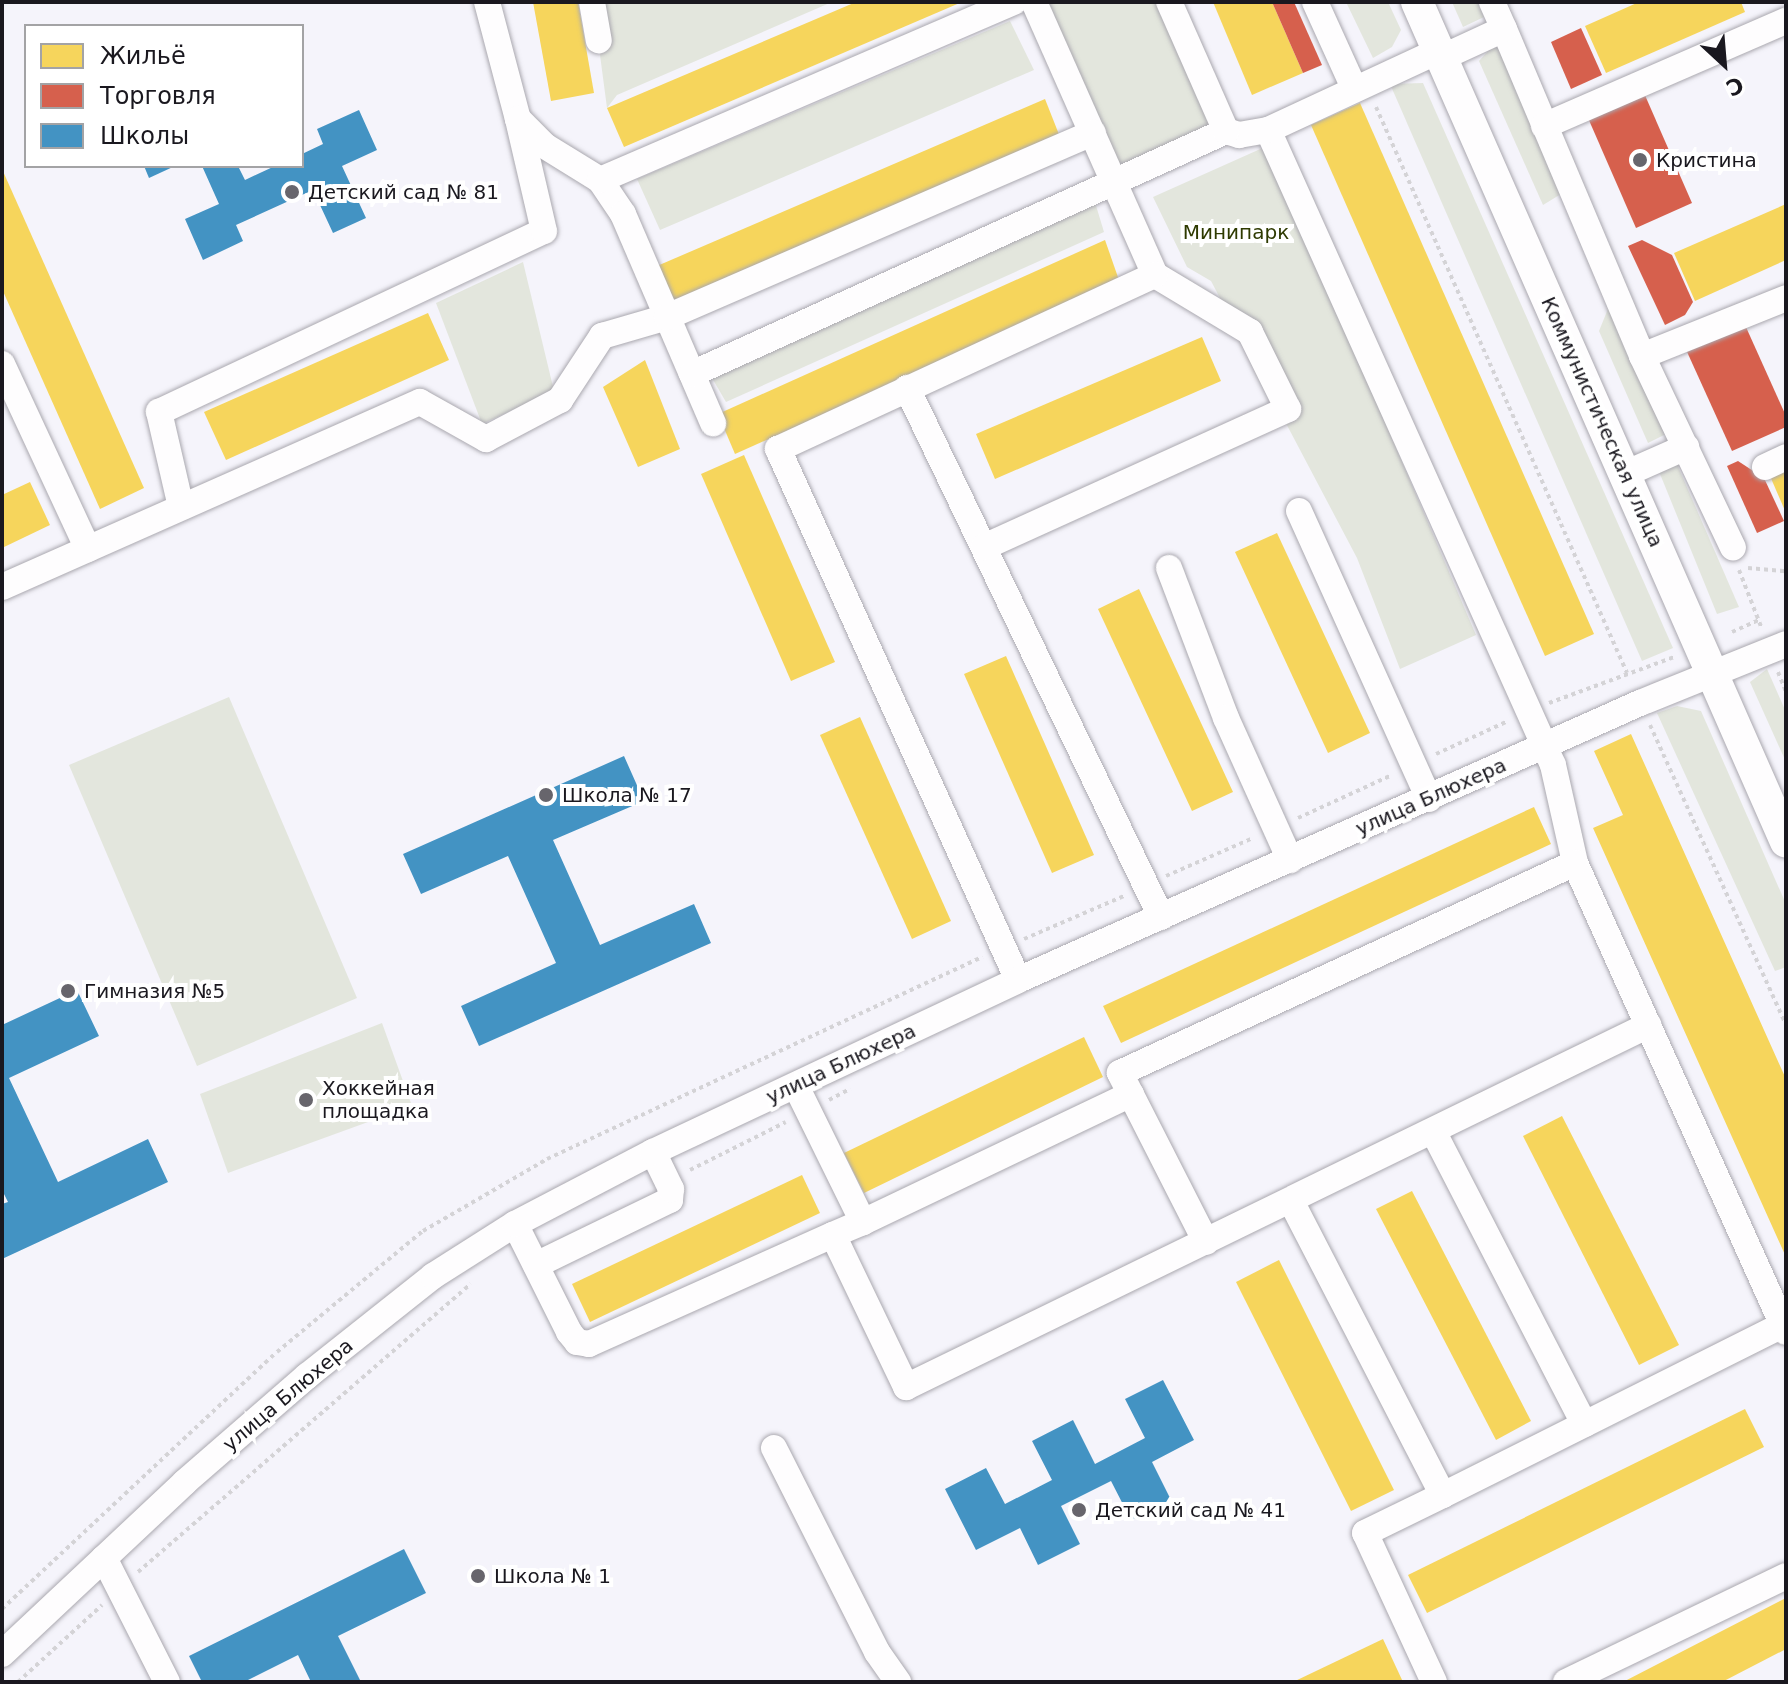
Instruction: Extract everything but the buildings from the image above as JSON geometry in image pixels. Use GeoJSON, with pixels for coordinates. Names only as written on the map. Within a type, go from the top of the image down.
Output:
{"type":"FeatureCollection","features":[{"type":"Feature","properties":{"kind":"main road","name":"Коммунистическая улица"},"geometry":{"type":"LineString","coordinates":[[1417,2],[1716,674],[1786,842]]}},
{"type":"Feature","properties":{"kind":"street"},"geometry":{"type":"LineString","coordinates":[[181,507],[159,412],[544,231],[487,2]]}},
{"type":"Feature","properties":{"kind":"street"},"geometry":{"type":"LineString","coordinates":[[592,2],[599,40]]}},
{"type":"Feature","properties":{"kind":"street"},"geometry":{"type":"LineString","coordinates":[[600,180],[1014,2]]}},
{"type":"Feature","properties":{"kind":"street"},"geometry":{"type":"LineString","coordinates":[[984,547],[1288,409],[1250,332],[1155,275],[1034,2]]}},
{"type":"Feature","properties":{"kind":"street"},"geometry":{"type":"LineString","coordinates":[[1169,2],[1226,131]]}},
{"type":"Feature","properties":{"kind":"street"},"geometry":{"type":"LineString","coordinates":[[1315,2],[1360,85]]}},
{"type":"Feature","properties":{"kind":"street"},"geometry":{"type":"LineString","coordinates":[[1492,2],[1642,356],[1735,557]]}},
{"type":"Feature","properties":{"kind":"street"},"geometry":{"type":"LineString","coordinates":[[1544,126],[1786,21]]}},
{"type":"Feature","properties":{"kind":"street"},"geometry":{"type":"LineString","coordinates":[[692,374],[1226,131],[1239,135],[1268,130],[1360,85],[1504,29]]}},
{"type":"Feature","properties":{"kind":"street"},"geometry":{"type":"LineString","coordinates":[[518,119],[545,146],[600,180],[623,214],[713,423]]}},
{"type":"Feature","properties":{"kind":"street"},"geometry":{"type":"LineString","coordinates":[[1268,130],[1545,745],[1564,798],[1575,863],[1784,1328],[1365,1533],[1434,1682]]}},
{"type":"Feature","properties":{"kind":"street"},"geometry":{"type":"LineString","coordinates":[[2,587],[420,402],[486,439],[560,400],[602,336],[667,317],[1093,133]]}},
{"type":"Feature","properties":{"kind":"street"},"geometry":{"type":"LineString","coordinates":[[1018,980],[778,449],[1155,275]]}},
{"type":"Feature","properties":{"kind":"street"},"geometry":{"type":"LineString","coordinates":[[1642,356],[1786,298]]}},
{"type":"Feature","properties":{"kind":"street"},"geometry":{"type":"LineString","coordinates":[[2,364],[88,549]]}},
{"type":"Feature","properties":{"kind":"street"},"geometry":{"type":"LineString","coordinates":[[907,388],[1161,917]]}},
{"type":"Feature","properties":{"kind":"street"},"geometry":{"type":"LineString","coordinates":[[1625,474],[1686,447]]}},
{"type":"Feature","properties":{"kind":"street"},"geometry":{"type":"LineString","coordinates":[[1299,511],[1429,799]]}},
{"type":"Feature","properties":{"kind":"street"},"geometry":{"type":"LineString","coordinates":[[1169,568],[1226,718],[1290,860]]}},
{"type":"Feature","properties":{"kind":"street","name":"улица Блюхера"},"geometry":{"type":"LineString","coordinates":[[2,1654],[307,1376],[433,1276],[515,1224],[653,1152],[1018,980],[1545,745],[1775,649]]}},
{"type":"Feature","properties":{"kind":"street"},"geometry":{"type":"LineString","coordinates":[[1206,1242],[1120,1073],[1575,863]]}},
{"type":"Feature","properties":{"kind":"street"},"geometry":{"type":"LineString","coordinates":[[833,1235],[906,1387],[1649,1025]]}},
{"type":"Feature","properties":{"kind":"street"},"geometry":{"type":"LineString","coordinates":[[796,1086],[863,1222]]}},
{"type":"Feature","properties":{"kind":"street"},"geometry":{"type":"LineString","coordinates":[[515,1224],[569,1332],[577,1342],[589,1344],[863,1222],[1131,1094]]}},
{"type":"Feature","properties":{"kind":"street"},"geometry":{"type":"LineString","coordinates":[[1433,1131],[1584,1424]]}},
{"type":"Feature","properties":{"kind":"street"},"geometry":{"type":"LineString","coordinates":[[536,1265],[670,1200],[671,1189],[653,1152]]}},
{"type":"Feature","properties":{"kind":"street"},"geometry":{"type":"LineString","coordinates":[[1291,1201],[1443,1495]]}},
{"type":"Feature","properties":{"kind":"street"},"geometry":{"type":"LineString","coordinates":[[774,1448],[877,1652],[898,1682]]}},
{"type":"Feature","properties":{"kind":"street"},"geometry":{"type":"LineString","coordinates":[[104,1558],[167,1682]]}},
{"type":"Feature","properties":{"kind":"street"},"geometry":{"type":"LineString","coordinates":[[1566,1682],[1786,1576]]}},
{"type":"Feature","properties":{"kind":"path"},"geometry":{"type":"LineString","coordinates":[[1360,85],[1632,684]]}},
{"type":"Feature","properties":{"kind":"path"},"geometry":{"type":"LineString","coordinates":[[1735,557],[1786,571]]}},
{"type":"Feature","properties":{"kind":"path"},"geometry":{"type":"LineString","coordinates":[[1735,557],[1759,620],[1775,649],[1786,692]]}},
{"type":"Feature","properties":{"kind":"path"},"geometry":{"type":"LineString","coordinates":[[1732,632],[1759,620]]}},
{"type":"Feature","properties":{"kind":"path"},"geometry":{"type":"LineString","coordinates":[[1644,712],[1786,1025]]}},
{"type":"Feature","properties":{"kind":"green space"},"geometry":{"type":"Polygon","coordinates":[[[593,2],[832,2],[617,95],[607,108],[593,2]]]}},
{"type":"Feature","properties":{"kind":"green space"},"geometry":{"type":"Polygon","coordinates":[[[1044,2],[1159,2],[1214,127],[1117,172],[1044,2]]]}},
{"type":"Feature","properties":{"kind":"green space"},"geometry":{"type":"Polygon","coordinates":[[[1346,2],[1388,2],[1401,30],[1392,47],[1373,58],[1346,2]]]}},
{"type":"Feature","properties":{"kind":"green space"},"geometry":{"type":"Polygon","coordinates":[[[1452,2],[1477,2],[1484,17],[1463,27],[1452,2]]]}},
{"type":"Feature","properties":{"kind":"green space"},"geometry":{"type":"Polygon","coordinates":[[[1010,21],[1034,70],[660,230],[637,179],[1010,21]]]}},
{"type":"Feature","properties":{"kind":"green space"},"geometry":{"type":"Polygon","coordinates":[[[1496,42],[1561,194],[1543,205],[1479,61],[1496,42]]]}},
{"type":"Feature","properties":{"kind":"green space"},"geometry":{"type":"Polygon","coordinates":[[[1423,83],[1673,648],[1642,661],[1390,84],[1423,83]]]}},
{"type":"Feature","properties":{"kind":"green space","name":"Минипарк"},"geometry":{"type":"Polygon","coordinates":[[[1267,146],[1476,635],[1400,669],[1357,558],[1211,281],[1187,267],[1153,197],[1267,146]]]}},
{"type":"Feature","properties":{"kind":"green space"},"geometry":{"type":"Polygon","coordinates":[[[1094,199],[1104,232],[726,402],[712,378],[1094,199]]]}},
{"type":"Feature","properties":{"kind":"green space"},"geometry":{"type":"Polygon","coordinates":[[[523,262],[554,391],[482,424],[436,303],[523,262]]]}},
{"type":"Feature","properties":{"kind":"green space"},"geometry":{"type":"Polygon","coordinates":[[[1610,304],[1668,433],[1648,443],[1599,331],[1610,304]]]}},
{"type":"Feature","properties":{"kind":"green space"},"geometry":{"type":"Polygon","coordinates":[[[1673,455],[1739,607],[1717,614],[1658,469],[1673,455]]]}},
{"type":"Feature","properties":{"kind":"green space"},"geometry":{"type":"Polygon","coordinates":[[[1767,669],[1786,712],[1786,762],[1750,682],[1767,669]]]}},
{"type":"Feature","properties":{"kind":"green space"},"geometry":{"type":"Polygon","coordinates":[[[229,697],[357,998],[197,1066],[69,765],[229,697]]]}},
{"type":"Feature","properties":{"kind":"green space"},"geometry":{"type":"Polygon","coordinates":[[[1677,706],[1701,711],[1786,904],[1786,967],[1775,971],[1657,713],[1677,706]]]}},
{"type":"Feature","properties":{"kind":"green space","name":"Хоккейная площадка"},"geometry":{"type":"Polygon","coordinates":[[[382,1023],[412,1106],[228,1173],[200,1094],[382,1023]]]}},
{"type":"Feature","properties":{"kind":"place","name":"Кристина"},"geometry":{"type":"Point","coordinates":[1640,160]}},
{"type":"Feature","properties":{"kind":"place","name":"Детский сад № 81"},"geometry":{"type":"Point","coordinates":[292,192]}},
{"type":"Feature","properties":{"kind":"place","name":"Школа № 17"},"geometry":{"type":"Point","coordinates":[546,795]}},
{"type":"Feature","properties":{"kind":"place","name":"Гимназия №5"},"geometry":{"type":"Point","coordinates":[68,991]}},
{"type":"Feature","properties":{"kind":"place","name":"Хоккейная площадка"},"geometry":{"type":"Point","coordinates":[306,1100]}},
{"type":"Feature","properties":{"kind":"place","name":"Детский сад № 41"},"geometry":{"type":"Point","coordinates":[1079,1510]}},
{"type":"Feature","properties":{"kind":"place","name":"Школа № 1"},"geometry":{"type":"Point","coordinates":[478,1576]}}]}
